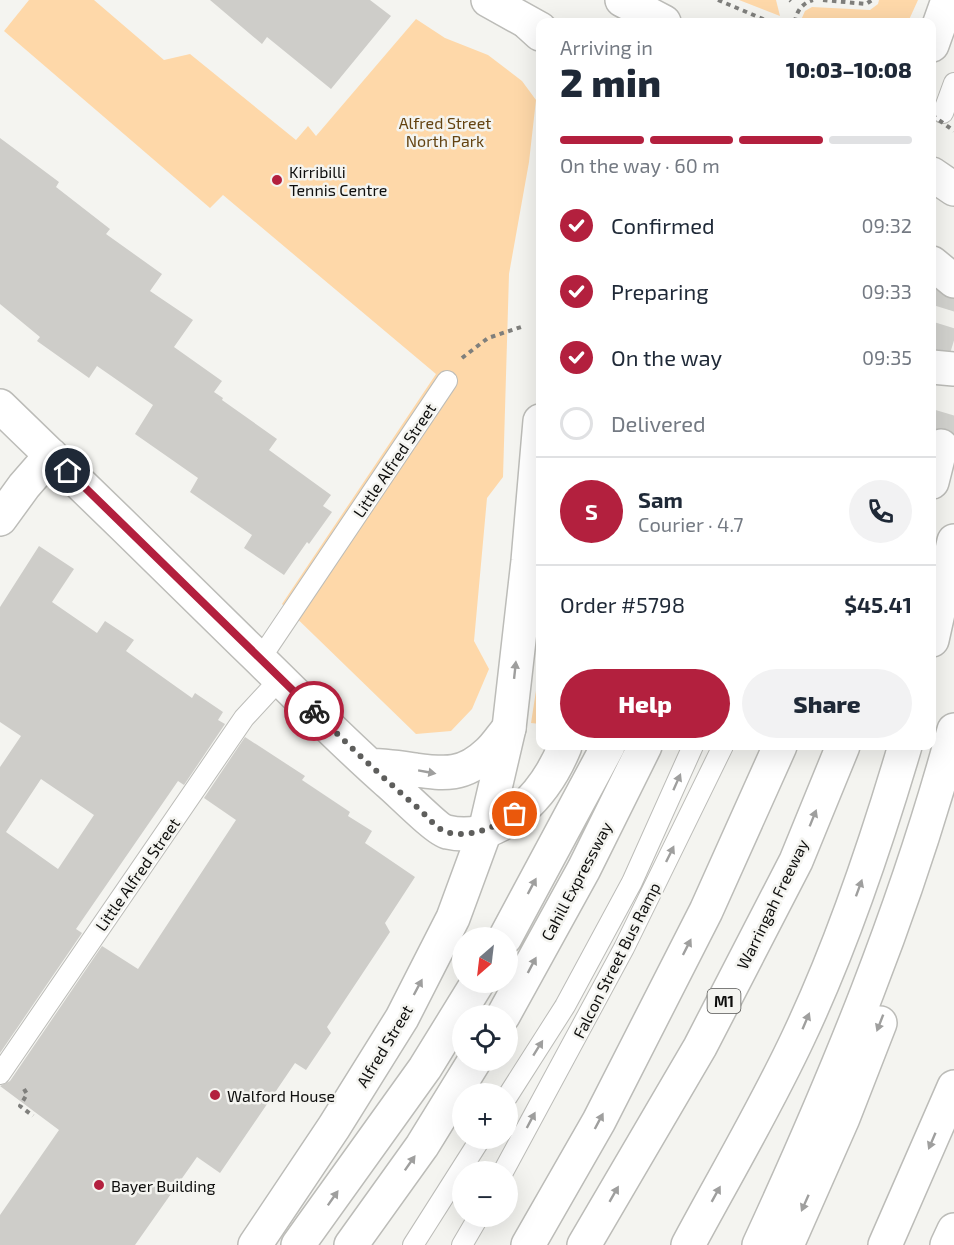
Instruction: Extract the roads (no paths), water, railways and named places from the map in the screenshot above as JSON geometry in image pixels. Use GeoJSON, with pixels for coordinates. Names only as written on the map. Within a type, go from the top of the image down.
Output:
{"type":"FeatureCollection","features":[{"type":"Feature","properties":{"kind":"main road"},"geometry":{"type":"LineString","coordinates":[[488,0],[536,29]]}},
{"type":"Feature","properties":{"kind":"main road"},"geometry":{"type":"LineString","coordinates":[[622,0],[656,18]]}},
{"type":"Feature","properties":{"kind":"main road"},"geometry":{"type":"LineString","coordinates":[[936,34],[948,0]]}},
{"type":"Feature","properties":{"kind":"main road"},"geometry":{"type":"LineString","coordinates":[[936,177],[954,189]]}},
{"type":"Feature","properties":{"kind":"main road"},"geometry":{"type":"LineString","coordinates":[[936,266],[954,280]]}},
{"type":"Feature","properties":{"kind":"main road"},"geometry":{"type":"LineString","coordinates":[[936,367],[954,369]]}},
{"type":"Feature","properties":{"kind":"main road"},"geometry":{"type":"LineString","coordinates":[[0,406],[369,765],[445,832],[484,831],[500,825],[530,803],[544,784],[563,750]]}},
{"type":"Feature","properties":{"kind":"main road"},"geometry":{"type":"LineString","coordinates":[[936,466],[941,446]]}},
{"type":"Feature","properties":{"kind":"main road"},"geometry":{"type":"LineString","coordinates":[[0,519],[51,455]]}},
{"type":"Feature","properties":{"kind":"main road","name":"Alfred Street"},"geometry":{"type":"LineString","coordinates":[[255,1245],[334,1127],[402,1018],[453,918],[484,831],[509,728],[536,468]]}},
{"type":"Feature","properties":{"kind":"main road"},"geometry":{"type":"LineString","coordinates":[[936,622],[954,541]]}},
{"type":"Feature","properties":{"kind":"main road"},"geometry":{"type":"LineString","coordinates":[[369,765],[432,773],[454,773],[470,766],[488,753],[509,728]]}},
{"type":"Feature","properties":{"kind":"main road"},"geometry":{"type":"LineString","coordinates":[[759,1245],[808,1139],[856,1022],[904,895],[954,730]]}},
{"type":"Feature","properties":{"kind":"main road"},"geometry":{"type":"LineString","coordinates":[[510,927],[606,750]]}},
{"type":"Feature","properties":{"kind":"main road","name":"Cahill Expressway"},"geometry":{"type":"LineString","coordinates":[[509,1005],[584,868],[643,750]]}},
{"type":"Feature","properties":{"kind":"main road"},"geometry":{"type":"LineString","coordinates":[[528,1245],[599,1121],[706,911],[778,750]]}},
{"type":"Feature","properties":{"kind":"main road","name":"Warringah Freeway"},"geometry":{"type":"LineString","coordinates":[[584,1245],[705,1036],[796,861],[841,750]]}},
{"type":"Feature","properties":{"kind":"main road"},"geometry":{"type":"LineString","coordinates":[[688,1245],[800,1036],[882,825],[904,750]]}},
{"type":"Feature","properties":{"kind":"main road"},"geometry":{"type":"LineString","coordinates":[[787,1245],[843,1118],[892,991],[954,809]]}},
{"type":"Feature","properties":{"kind":"main road"},"geometry":{"type":"LineString","coordinates":[[298,1245],[425,1068],[471,993]]}},
{"type":"Feature","properties":{"kind":"main road"},"geometry":{"type":"LineString","coordinates":[[351,1245],[422,1146],[469,1071]]}},
{"type":"Feature","properties":{"kind":"main road"},"geometry":{"type":"LineString","coordinates":[[885,1245],[954,1087]]}},
{"type":"Feature","properties":{"kind":"main road"},"geometry":{"type":"LineString","coordinates":[[946,1245],[954,1230]]}},
{"type":"Feature","properties":{"kind":"lane"},"geometry":{"type":"LineString","coordinates":[[937,114],[954,82]]}},
{"type":"Feature","properties":{"kind":"lane","name":"Little Alfred Street"},"geometry":{"type":"LineString","coordinates":[[0,1074],[235,731],[270,669],[447,381]]}},
{"type":"Feature","properties":{"kind":"lane","name":"Falcon Street Bus Ramp"},"geometry":{"type":"LineString","coordinates":[[516,1083],[565,1006],[626,892],[691,750]]}},
{"type":"Feature","properties":{"kind":"lane","name":"Falcon Street Bus Ramp"},"geometry":{"type":"LineString","coordinates":[[509,1161],[624,948],[721,750]]}},
{"type":"Feature","properties":{"kind":"lane"},"geometry":{"type":"LineString","coordinates":[[413,1245],[474,1149]]}},
{"type":"Feature","properties":{"kind":"lane"},"geometry":{"type":"LineString","coordinates":[[462,1245],[473,1227]]}},
{"type":"Feature","properties":{"kind":"tunnel"},"geometry":{"type":"LineString","coordinates":[[936,343],[954,284]]}},
{"type":"Feature","properties":{"kind":"tunnel"},"geometry":{"type":"LineString","coordinates":[[941,446],[954,403]]}},
{"type":"Feature","properties":{"kind":"place","name":"Kirribilli Tennis Centre"},"geometry":{"type":"Point","coordinates":[277,180]}},
{"type":"Feature","properties":{"kind":"place","name":"Walford House"},"geometry":{"type":"Point","coordinates":[215,1095]}},
{"type":"Feature","properties":{"kind":"place","name":"Bayer Building"},"geometry":{"type":"Point","coordinates":[99,1185]}},
{"type":"Feature","properties":{"kind":"park label","name":"Alfred Street North Park"},"geometry":{"type":"Point","coordinates":[445,131]}}]}
